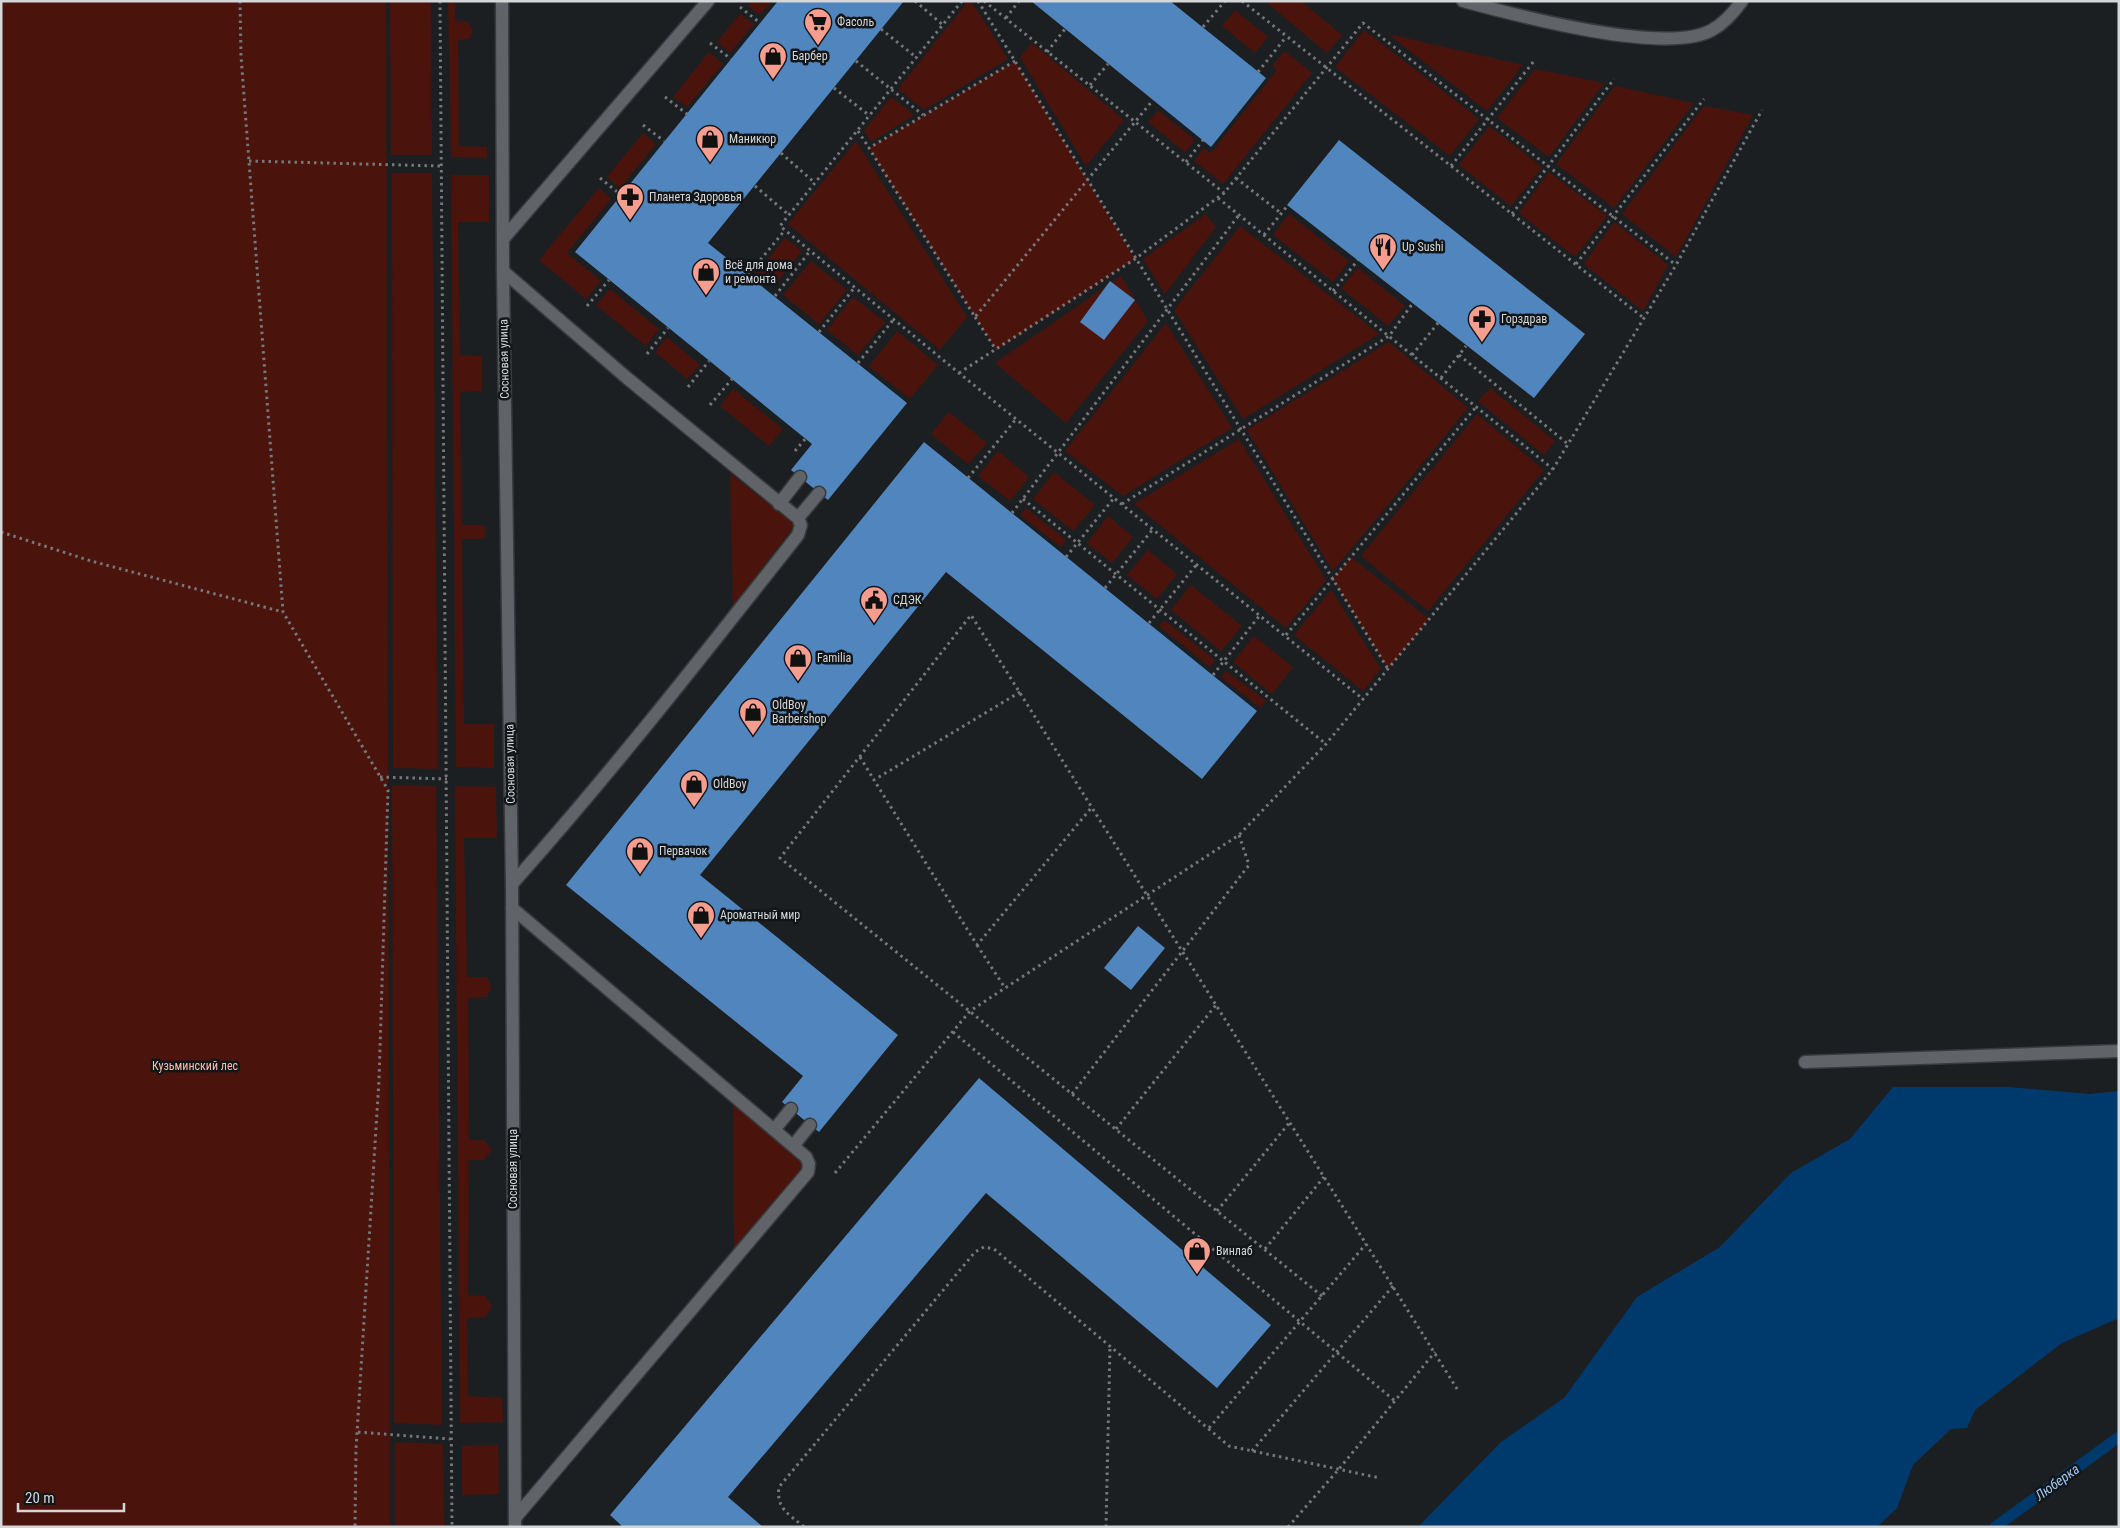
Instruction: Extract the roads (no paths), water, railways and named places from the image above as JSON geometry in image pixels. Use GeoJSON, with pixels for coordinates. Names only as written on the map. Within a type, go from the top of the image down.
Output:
{"type":"FeatureCollection","features":[{"type":"Feature","properties":{"kind":"street","name":"Сосновая улица"},"geometry":{"type":"LineString","coordinates":[[502,1],[503,271],[512,884],[515,1522]]}},
{"type":"Feature","properties":{"kind":"street"},"geometry":{"type":"LineString","coordinates":[[503,239],[708,1]]}},
{"type":"Feature","properties":{"kind":"street"},"geometry":{"type":"LineString","coordinates":[[1463,1],[1532,20],[1648,39],[1689,37],[1711,31],[1730,17],[1742,1]]}},
{"type":"Feature","properties":{"kind":"street"},"geometry":{"type":"LineString","coordinates":[[503,271],[627,378],[798,518],[801,526],[798,535],[574,815],[512,884]]}},
{"type":"Feature","properties":{"kind":"street"},"geometry":{"type":"LineString","coordinates":[[779,504],[800,477]]}},
{"type":"Feature","properties":{"kind":"street"},"geometry":{"type":"LineString","coordinates":[[798,518],[819,493]]}},
{"type":"Feature","properties":{"kind":"street"},"geometry":{"type":"LineString","coordinates":[[512,908],[806,1157],[809,1164],[808,1172],[515,1522]]}},
{"type":"Feature","properties":{"kind":"street"},"geometry":{"type":"LineString","coordinates":[[1805,1062],[2119,1051]]}},
{"type":"Feature","properties":{"kind":"street"},"geometry":{"type":"LineString","coordinates":[[774,1130],[791,1109]]}},
{"type":"Feature","properties":{"kind":"street"},"geometry":{"type":"LineString","coordinates":[[793,1146],[810,1125]]}},
{"type":"Feature","properties":{"kind":"water"},"geometry":{"type":"Polygon","coordinates":[[[1893,1087],[2008,1087],[2090,1094],[2119,1091],[2119,1318],[2062,1343],[1975,1410],[1967,1428],[1951,1429],[1913,1465],[1897,1508],[1877,1527],[1418,1527],[1501,1442],[1564,1398],[1637,1297],[1720,1247],[1791,1173],[1850,1139],[1893,1087]]]}},
{"type":"Feature","properties":{"kind":"waterway","name":"Люберка"},"geometry":{"type":"LineString","coordinates":[[1995,1527],[2119,1437]]}},
{"type":"Feature","properties":{"kind":"place","name":"Фасоль"},"geometry":{"type":"Point","coordinates":[818,46]}},
{"type":"Feature","properties":{"kind":"place","name":"Барбер"},"geometry":{"type":"Point","coordinates":[773,80]}},
{"type":"Feature","properties":{"kind":"place","name":"Маникюр"},"geometry":{"type":"Point","coordinates":[710,163]}},
{"type":"Feature","properties":{"kind":"place","name":"Планета Здоровья"},"geometry":{"type":"Point","coordinates":[630,221]}},
{"type":"Feature","properties":{"kind":"place","name":"Up Sushi"},"geometry":{"type":"Point","coordinates":[1383,271]}},
{"type":"Feature","properties":{"kind":"place","name":"Всё для дома и ремонта"},"geometry":{"type":"Point","coordinates":[706,296]}},
{"type":"Feature","properties":{"kind":"place","name":"Горздрав"},"geometry":{"type":"Point","coordinates":[1482,343]}},
{"type":"Feature","properties":{"kind":"place","name":"СДЭК"},"geometry":{"type":"Point","coordinates":[874,624]}},
{"type":"Feature","properties":{"kind":"place","name":"Familia"},"geometry":{"type":"Point","coordinates":[798,682]}},
{"type":"Feature","properties":{"kind":"place","name":"OldBoy Barbershop"},"geometry":{"type":"Point","coordinates":[753,736]}},
{"type":"Feature","properties":{"kind":"place","name":"OldBoy"},"geometry":{"type":"Point","coordinates":[694,808]}},
{"type":"Feature","properties":{"kind":"place","name":"Первачок"},"geometry":{"type":"Point","coordinates":[640,875]}},
{"type":"Feature","properties":{"kind":"place","name":"Ароматный мир"},"geometry":{"type":"Point","coordinates":[701,939]}},
{"type":"Feature","properties":{"kind":"place","name":"Винлаб"},"geometry":{"type":"Point","coordinates":[1197,1275]}},
{"type":"Feature","properties":{"kind":"park label","name":"Кузьминский лес"},"geometry":{"type":"Point","coordinates":[195,1066]}}]}
